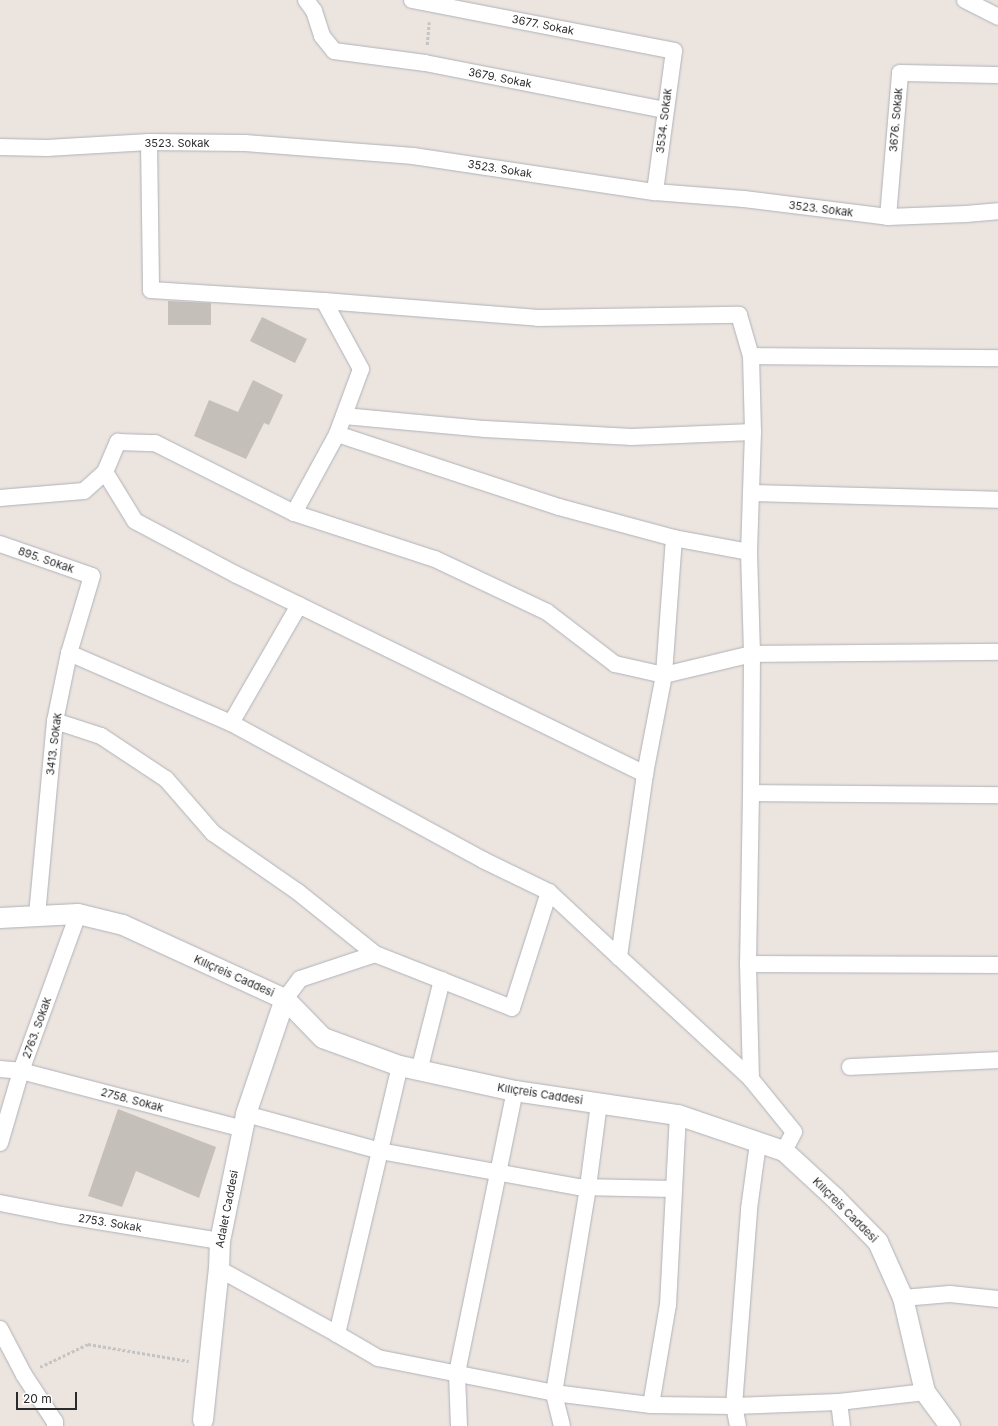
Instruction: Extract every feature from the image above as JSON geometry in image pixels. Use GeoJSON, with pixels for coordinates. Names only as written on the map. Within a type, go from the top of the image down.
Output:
{"type":"FeatureCollection","features":[{"type":"Feature","properties":{"kind":"street","name":"3679. Sokak"},"geometry":{"type":"LineString","coordinates":[[306,0],[314,11],[322,36],[334,51],[425,63],[665,110]]}},
{"type":"Feature","properties":{"kind":"street","name":"3677. Sokak"},"geometry":{"type":"LineString","coordinates":[[412,0],[674,51]]}},
{"type":"Feature","properties":{"kind":"street"},"geometry":{"type":"LineString","coordinates":[[965,0],[995,11]]}},
{"type":"Feature","properties":{"kind":"street","name":"3534. Sokak"},"geometry":{"type":"LineString","coordinates":[[656,192],[665,110],[674,51]]}},
{"type":"Feature","properties":{"kind":"street","name":"3676. Sokak"},"geometry":{"type":"LineString","coordinates":[[888,217],[900,73],[998,75]]}},
{"type":"Feature","properties":{"kind":"street"},"geometry":{"type":"LineString","coordinates":[[149,142],[151,290],[538,318],[739,315],[751,356],[753,432],[749,552],[752,654],[748,964],[752,1079]]}},
{"type":"Feature","properties":{"kind":"street","name":"3523. Sokak"},"geometry":{"type":"LineString","coordinates":[[0,147],[47,148],[149,142],[245,143],[413,156],[656,192],[744,199],[888,217],[966,214],[998,211]]}},
{"type":"Feature","properties":{"kind":"street"},"geometry":{"type":"LineString","coordinates":[[294,513],[337,434],[361,370],[324,302]]}},
{"type":"Feature","properties":{"kind":"street"},"geometry":{"type":"LineString","coordinates":[[751,356],[998,358]]}},
{"type":"Feature","properties":{"kind":"street"},"geometry":{"type":"LineString","coordinates":[[344,416],[485,429],[632,437],[753,432]]}},
{"type":"Feature","properties":{"kind":"street"},"geometry":{"type":"LineString","coordinates":[[337,434],[559,507],[674,538],[749,552]]}},
{"type":"Feature","properties":{"kind":"street"},"geometry":{"type":"LineString","coordinates":[[0,498],[84,491],[105,472],[118,442],[155,443],[294,513],[435,559],[547,612],[616,664],[664,675],[752,654],[998,652]]}},
{"type":"Feature","properties":{"kind":"street"},"geometry":{"type":"LineString","coordinates":[[105,472],[135,521],[237,575],[646,774]]}},
{"type":"Feature","properties":{"kind":"street"},"geometry":{"type":"LineString","coordinates":[[750,493],[998,500]]}},
{"type":"Feature","properties":{"kind":"street"},"geometry":{"type":"LineString","coordinates":[[619,956],[646,774],[664,675],[674,538]]}},
{"type":"Feature","properties":{"kind":"street","name":"895. Sokak"},"geometry":{"type":"LineString","coordinates":[[0,544],[92,576]]}},
{"type":"Feature","properties":{"kind":"street","name":"3413. Sokak"},"geometry":{"type":"LineString","coordinates":[[37,916],[55,721],[69,653],[92,576]]}},
{"type":"Feature","properties":{"kind":"street"},"geometry":{"type":"LineString","coordinates":[[231,723],[299,605]]}},
{"type":"Feature","properties":{"kind":"street"},"geometry":{"type":"LineString","coordinates":[[69,653],[231,723],[483,860],[549,892],[752,1079],[794,1132],[784,1151]]}},
{"type":"Feature","properties":{"kind":"street"},"geometry":{"type":"LineString","coordinates":[[55,721],[101,736],[166,779],[213,833],[298,892],[375,954],[512,1008],[549,892]]}},
{"type":"Feature","properties":{"kind":"street"},"geometry":{"type":"LineString","coordinates":[[751,793],[998,795]]}},
{"type":"Feature","properties":{"kind":"street","name":"Kılıçreis Caddesi"},"geometry":{"type":"LineString","coordinates":[[0,918],[78,914],[123,925],[285,999],[322,1038],[410,1069],[515,1091],[678,1115],[784,1151],[834,1196],[878,1242],[903,1298],[925,1392],[950,1426]]}},
{"type":"Feature","properties":{"kind":"street","name":"2763. Sokak"},"geometry":{"type":"LineString","coordinates":[[0,1143],[21,1071],[78,914]]}},
{"type":"Feature","properties":{"kind":"street"},"geometry":{"type":"LineString","coordinates":[[285,999],[300,979],[375,954]]}},
{"type":"Feature","properties":{"kind":"street"},"geometry":{"type":"LineString","coordinates":[[748,964],[998,965]]}},
{"type":"Feature","properties":{"kind":"street"},"geometry":{"type":"LineString","coordinates":[[337,1334],[380,1151],[442,980]]}},
{"type":"Feature","properties":{"kind":"street","name":"Adalet Caddesi"},"geometry":{"type":"LineString","coordinates":[[204,1424],[219,1269],[220,1241],[245,1122],[285,999]]}},
{"type":"Feature","properties":{"kind":"street"},"geometry":{"type":"LineString","coordinates":[[850,1067],[998,1060]]}},
{"type":"Feature","properties":{"kind":"street","name":"2758. Sokak"},"geometry":{"type":"LineString","coordinates":[[0,1069],[21,1071],[380,1151],[579,1187],[674,1189]]}},
{"type":"Feature","properties":{"kind":"street"},"geometry":{"type":"LineString","coordinates":[[459,1426],[457,1373],[515,1091]]}},
{"type":"Feature","properties":{"kind":"street"},"geometry":{"type":"LineString","coordinates":[[562,1426],[554,1393],[588,1187],[599,1104]]}},
{"type":"Feature","properties":{"kind":"street"},"geometry":{"type":"LineString","coordinates":[[651,1404],[668,1305],[678,1115]]}},
{"type":"Feature","properties":{"kind":"street"},"geometry":{"type":"LineString","coordinates":[[738,1426],[734,1406],[749,1209],[758,1143]]}},
{"type":"Feature","properties":{"kind":"street","name":"2753. Sokak"},"geometry":{"type":"LineString","coordinates":[[0,1203],[61,1215],[220,1241]]}},
{"type":"Feature","properties":{"kind":"street"},"geometry":{"type":"LineString","coordinates":[[219,1269],[378,1358],[554,1393],[651,1404],[734,1406],[839,1402],[925,1392]]}},
{"type":"Feature","properties":{"kind":"street"},"geometry":{"type":"LineString","coordinates":[[903,1298],[950,1294],[998,1300]]}},
{"type":"Feature","properties":{"kind":"street"},"geometry":{"type":"LineString","coordinates":[[0,1329],[24,1375],[55,1422],[55,1426]]}},
{"type":"Feature","properties":{"kind":"street"},"geometry":{"type":"LineString","coordinates":[[839,1402],[842,1426]]}},
{"type":"Feature","properties":{"kind":"path"},"geometry":{"type":"LineString","coordinates":[[425,63],[431,4]]}},
{"type":"Feature","properties":{"kind":"path"},"geometry":{"type":"LineString","coordinates":[[24,1375],[88,1344],[209,1364]]}},
{"type":"Feature","properties":{"kind":"building"},"geometry":{"type":"Polygon","coordinates":[[[168,301],[211,303],[211,325],[168,325],[168,301]]]}},
{"type":"Feature","properties":{"kind":"building"},"geometry":{"type":"Polygon","coordinates":[[[262,317],[307,339],[295,363],[250,341],[262,317]]]}},
{"type":"Feature","properties":{"kind":"building"},"geometry":{"type":"Polygon","coordinates":[[[253,380],[283,395],[269,425],[264,423],[246,459],[194,436],[209,400],[238,412],[253,380]]]}},
{"type":"Feature","properties":{"kind":"building"},"geometry":{"type":"Polygon","coordinates":[[[118,1109],[216,1147],[199,1198],[136,1171],[122,1207],[88,1196],[118,1109]]]}}]}
